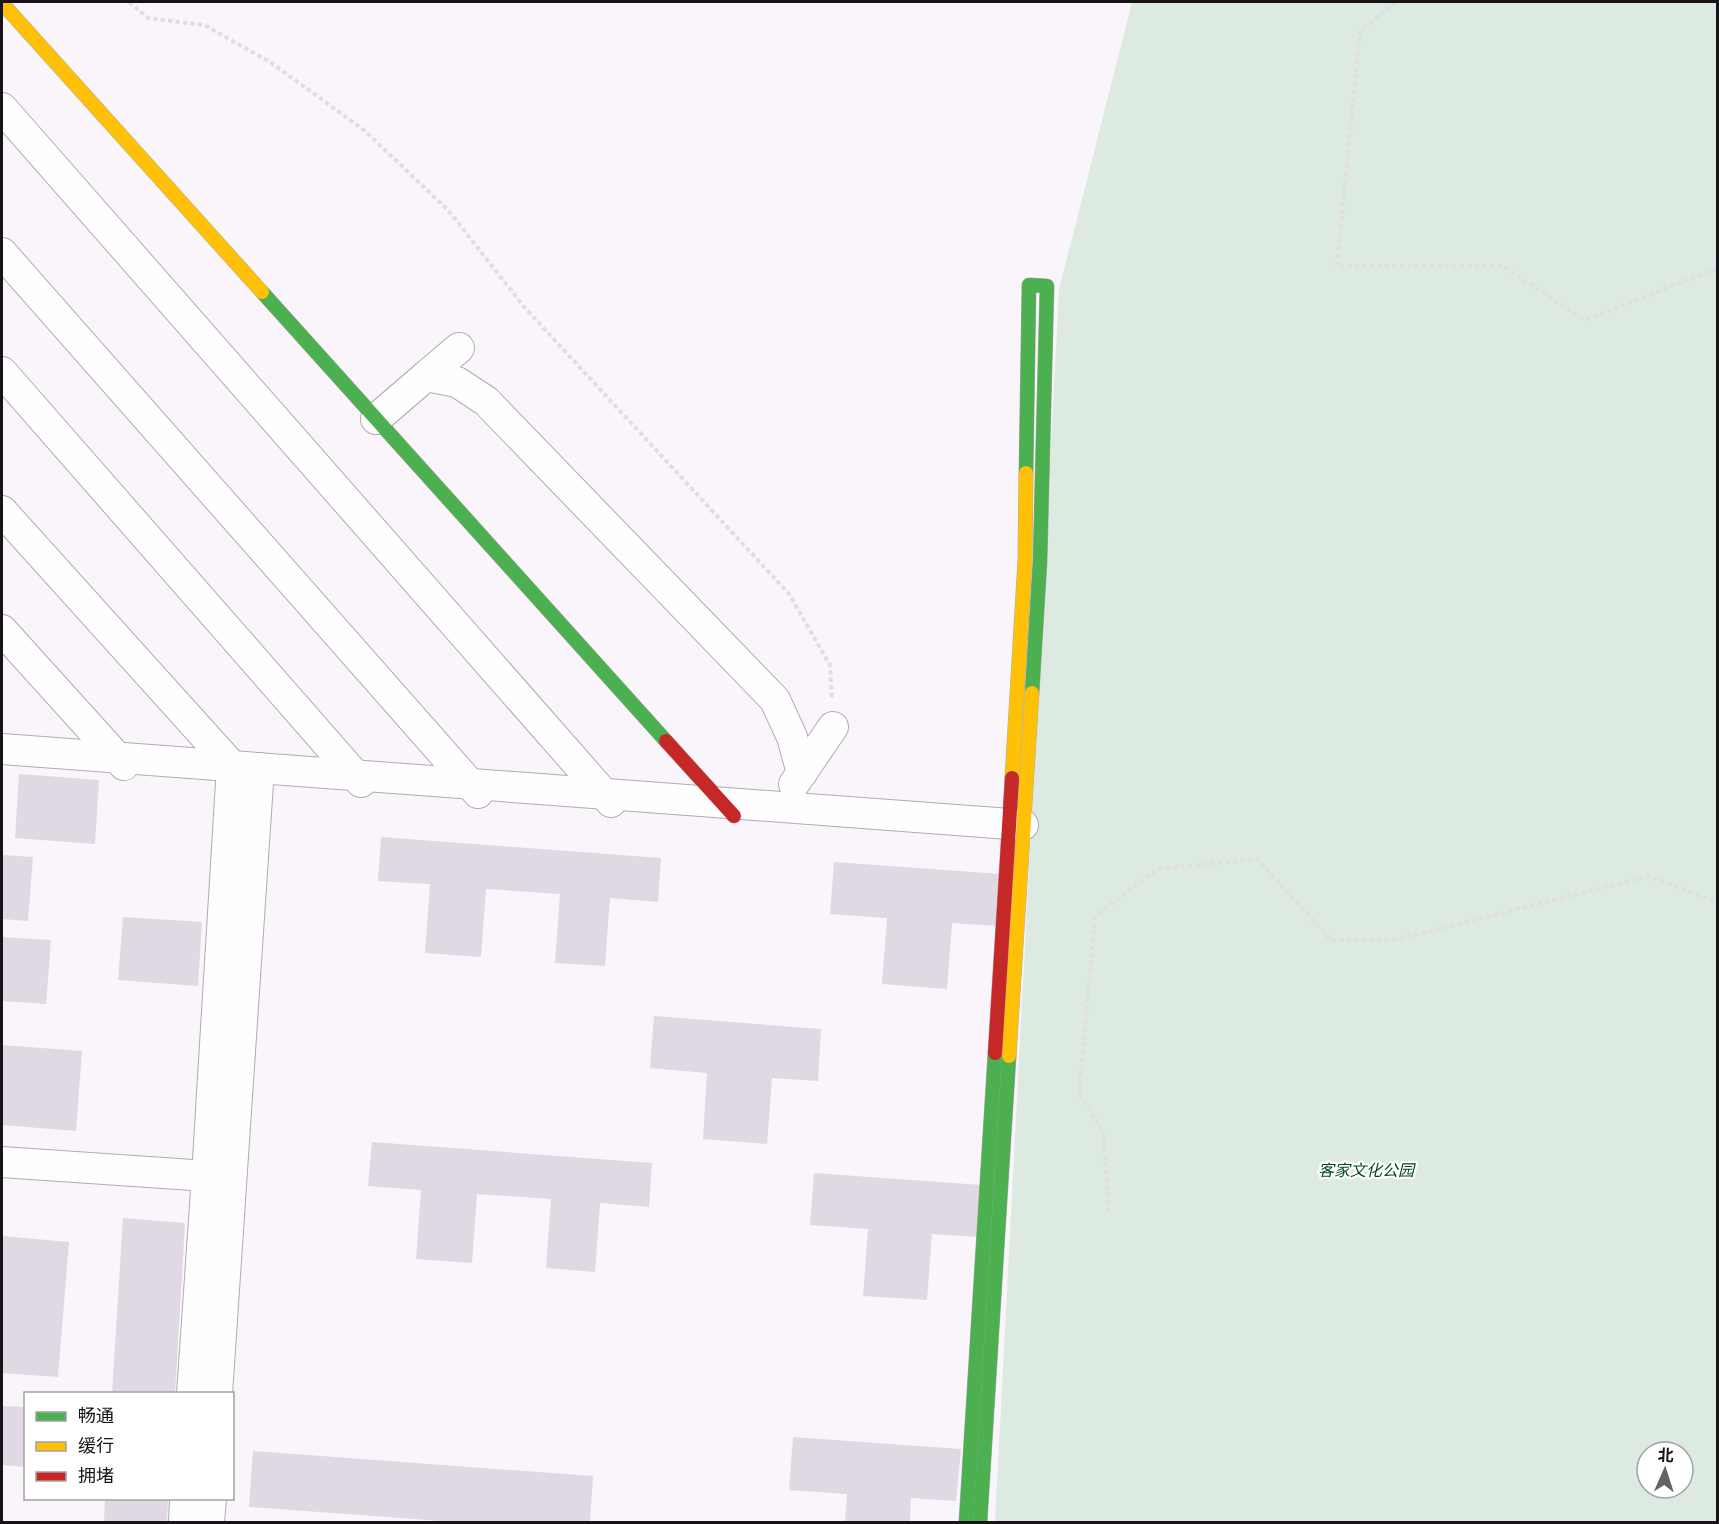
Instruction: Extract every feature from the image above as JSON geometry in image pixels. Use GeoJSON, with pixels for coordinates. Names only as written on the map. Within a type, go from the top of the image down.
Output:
{"type":"FeatureCollection","features":[{"type":"Feature","properties":{"kind":"street"},"geometry":{"type":"LineString","coordinates":[[2,3],[728,810]]}},
{"type":"Feature","properties":{"kind":"street"},"geometry":{"type":"LineString","coordinates":[[2,108],[610,801]]}},
{"type":"Feature","properties":{"kind":"street"},"geometry":{"type":"LineString","coordinates":[[2,253],[476,791]]}},
{"type":"Feature","properties":{"kind":"street"},"geometry":{"type":"LineString","coordinates":[[966,1522],[1016,831],[1040,561],[1047,286],[1029,285],[1025,560],[1016,831],[980,1522]]}},
{"type":"Feature","properties":{"kind":"street"},"geometry":{"type":"LineString","coordinates":[[376,419],[459,348]]}},
{"type":"Feature","properties":{"kind":"street"},"geometry":{"type":"LineString","coordinates":[[2,372],[361,782]]}},
{"type":"Feature","properties":{"kind":"street"},"geometry":{"type":"LineString","coordinates":[[426,376],[457,382],[486,401],[775,700],[792,737],[802,773]]}},
{"type":"Feature","properties":{"kind":"street"},"geometry":{"type":"LineString","coordinates":[[2,511],[245,773],[220,1167],[218,1392]]}},
{"type":"Feature","properties":{"kind":"street"},"geometry":{"type":"LineString","coordinates":[[2,630],[123,764]]}},
{"type":"Feature","properties":{"kind":"street"},"geometry":{"type":"LineString","coordinates":[[778,807],[833,727]]}},
{"type":"Feature","properties":{"kind":"street"},"geometry":{"type":"LineString","coordinates":[[3,757],[1016,831]]}},
{"type":"Feature","properties":{"kind":"street"},"geometry":{"type":"LineString","coordinates":[[728,810],[778,807],[1016,831]]}},
{"type":"Feature","properties":{"kind":"street"},"geometry":{"type":"LineString","coordinates":[[2,1141],[220,1167]]}},
{"type":"Feature","properties":{"kind":"street"},"geometry":{"type":"LineString","coordinates":[[2,1162],[220,1167]]}},
{"type":"Feature","properties":{"kind":"street"},"geometry":{"type":"LineString","coordinates":[[192,1392],[220,1167]]}},
{"type":"Feature","properties":{"kind":"street"},"geometry":{"type":"LineString","coordinates":[[184,1522],[186,1500]]}},
{"type":"Feature","properties":{"kind":"street"},"geometry":{"type":"LineString","coordinates":[[209,1522],[211,1500]]}},
{"type":"Feature","properties":{"kind":"path"},"geometry":{"type":"LineString","coordinates":[[129,2],[147,18],[204,25],[270,62],[364,130],[448,210],[525,308],[789,594],[830,665],[833,727]]}},
{"type":"Feature","properties":{"kind":"path"},"geometry":{"type":"LineString","coordinates":[[1396,2],[1360,31],[1338,266],[1502,266],[1586,320],[1718,268]]}},
{"type":"Feature","properties":{"kind":"path"},"geometry":{"type":"LineString","coordinates":[[1109,1212],[1103,1131],[1078,1093],[1095,916],[1158,869],[1257,859],[1331,940],[1398,939],[1649,876],[1718,903]]}},
{"type":"Feature","properties":{"kind":"green space","name":"客家文化公园"},"geometry":{"type":"Polygon","coordinates":[[[1132,2],[1717,2],[1717,1522],[995,1522],[1059,290],[1132,2]]]}},
{"type":"Feature","properties":{"kind":"building"},"geometry":{"type":"Polygon","coordinates":[[[19,774],[99,780],[95,844],[15,838],[19,774]]]}},
{"type":"Feature","properties":{"kind":"building"},"geometry":{"type":"Polygon","coordinates":[[[381,837],[661,858],[658,902],[610,898],[605,966],[555,963],[560,894],[486,889],[481,957],[425,953],[430,884],[378,881],[381,837]]]}},
{"type":"Feature","properties":{"kind":"building"},"geometry":{"type":"Polygon","coordinates":[[[2,855],[33,857],[28,921],[2,919],[2,855]]]}},
{"type":"Feature","properties":{"kind":"building"},"geometry":{"type":"Polygon","coordinates":[[[834,862],[1001,874],[997,926],[952,923],[947,989],[882,984],[887,918],[830,914],[834,862]]]}},
{"type":"Feature","properties":{"kind":"building"},"geometry":{"type":"Polygon","coordinates":[[[123,917],[202,922],[198,986],[118,980],[123,917]]]}},
{"type":"Feature","properties":{"kind":"building"},"geometry":{"type":"Polygon","coordinates":[[[2,937],[51,940],[46,1004],[2,1001],[2,937]]]}},
{"type":"Feature","properties":{"kind":"building"},"geometry":{"type":"Polygon","coordinates":[[[654,1016],[821,1029],[818,1081],[772,1078],[767,1144],[703,1139],[707,1073],[650,1068],[654,1016]]]}},
{"type":"Feature","properties":{"kind":"building"},"geometry":{"type":"Polygon","coordinates":[[[2,1045],[82,1051],[76,1131],[2,1125],[2,1045]]]}},
{"type":"Feature","properties":{"kind":"building"},"geometry":{"type":"Polygon","coordinates":[[[372,1142],[652,1163],[649,1207],[600,1203],[595,1272],[546,1268],[551,1199],[477,1194],[472,1263],[416,1259],[421,1190],[368,1186],[372,1142]]]}},
{"type":"Feature","properties":{"kind":"building"},"geometry":{"type":"Polygon","coordinates":[[[814,1173],[981,1185],[978,1237],[932,1234],[927,1300],[863,1296],[868,1229],[810,1225],[814,1173]]]}},
{"type":"Feature","properties":{"kind":"building"},"geometry":{"type":"Polygon","coordinates":[[[123,1218],[185,1223],[175,1392],[112,1392],[123,1218]]]}},
{"type":"Feature","properties":{"kind":"building"},"geometry":{"type":"Polygon","coordinates":[[[2,1236],[69,1242],[58,1377],[2,1373],[2,1236]]]}},
{"type":"Feature","properties":{"kind":"building"},"geometry":{"type":"Polygon","coordinates":[[[3,1406],[24,1407],[24,1467],[2,1465],[3,1406]]]}},
{"type":"Feature","properties":{"kind":"building"},"geometry":{"type":"Polygon","coordinates":[[[793,1437],[961,1449],[956,1501],[911,1498],[910,1522],[845,1522],[847,1494],[789,1490],[793,1437]]]}},
{"type":"Feature","properties":{"kind":"building"},"geometry":{"type":"Polygon","coordinates":[[[253,1451],[593,1476],[590,1522],[455,1522],[249,1507],[253,1451]]]}},
{"type":"Feature","properties":{"kind":"building"},"geometry":{"type":"Polygon","coordinates":[[[105,1500],[168,1500],[167,1522],[104,1522],[105,1500]]]}},
{"type":"Feature","properties":{"kind":"traffic: fast"},"geometry":{"type":"LineString","coordinates":[[1026,473],[1029,285],[1047,286],[1040,561],[1032,693]]}},
{"type":"Feature","properties":{"kind":"traffic: fast"},"geometry":{"type":"LineString","coordinates":[[262,292],[666,741]]}},
{"type":"Feature","properties":{"kind":"traffic: fast"},"geometry":{"type":"LineString","coordinates":[[966,1522],[995,1053]]}},
{"type":"Feature","properties":{"kind":"traffic: fast"},"geometry":{"type":"LineString","coordinates":[[980,1522],[1009,1056]]}},
{"type":"Feature","properties":{"kind":"traffic: slow"},"geometry":{"type":"LineString","coordinates":[[2,3],[262,292]]}},
{"type":"Feature","properties":{"kind":"traffic: slow"},"geometry":{"type":"LineString","coordinates":[[1012,778],[1025,560],[1026,473]]}},
{"type":"Feature","properties":{"kind":"traffic: slow"},"geometry":{"type":"LineString","coordinates":[[1009,1056],[1032,693]]}},
{"type":"Feature","properties":{"kind":"traffic: jam"},"geometry":{"type":"LineString","coordinates":[[666,741],[734,816]]}},
{"type":"Feature","properties":{"kind":"traffic: jam"},"geometry":{"type":"LineString","coordinates":[[995,1053],[1012,778]]}}]}
